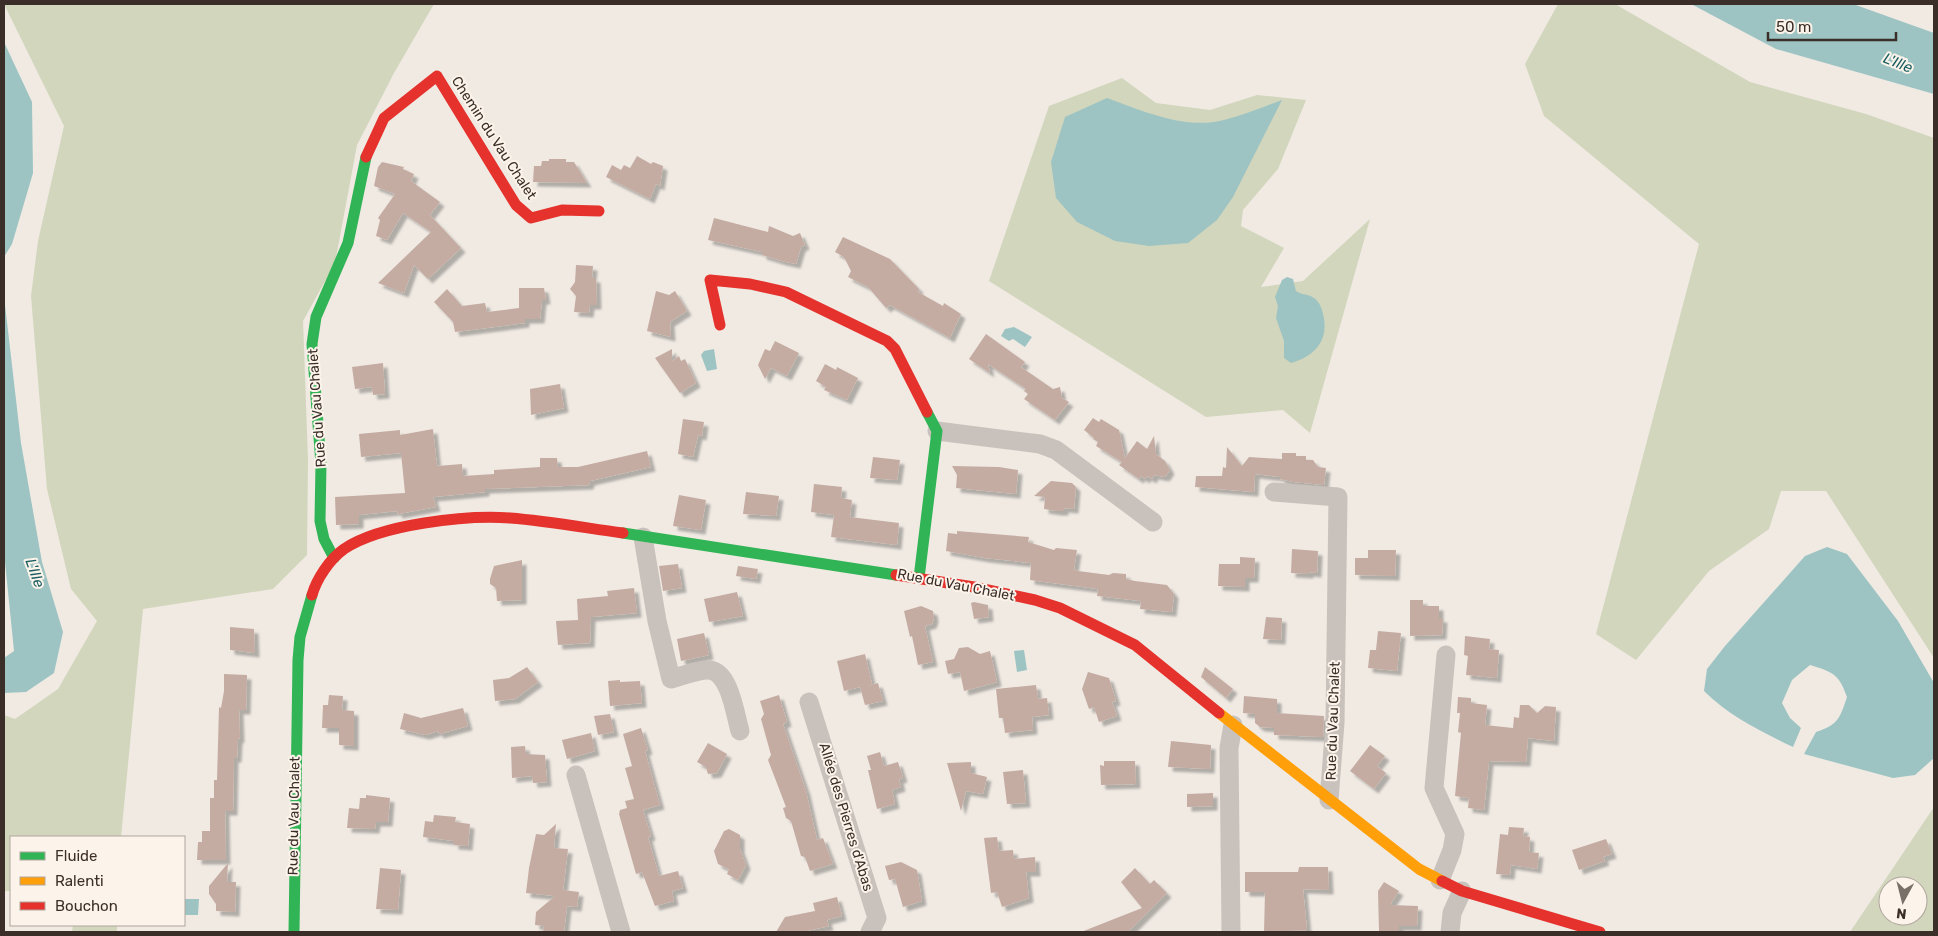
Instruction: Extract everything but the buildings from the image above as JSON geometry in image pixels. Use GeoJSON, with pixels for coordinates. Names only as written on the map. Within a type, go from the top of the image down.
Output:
{"type":"FeatureCollection","features":[{"type":"Feature","properties":{"kind":"street","name":"Chemin du Vau Chalet"},"geometry":{"type":"LineString","coordinates":[[384,118],[437,76],[516,205],[531,218],[562,210],[599,211]]}},
{"type":"Feature","properties":{"kind":"street","name":"Rue du Vau Chalet"},"geometry":{"type":"LineString","coordinates":[[334,558],[324,539],[320,521],[321,464],[312,344],[316,317],[348,243],[364,161],[384,118]]}},
{"type":"Feature","properties":{"kind":"street"},"geometry":{"type":"LineString","coordinates":[[720,325],[710,280],[750,284],[781,290],[891,344],[901,359],[937,431],[919,578]]}},
{"type":"Feature","properties":{"kind":"street"},"geometry":{"type":"LineString","coordinates":[[937,431],[1040,444],[1056,450],[1153,522]]}},
{"type":"Feature","properties":{"kind":"street","name":"Rue du Vau Chalet"},"geometry":{"type":"LineString","coordinates":[[1274,492],[1338,498],[1335,723],[1330,800]]}},
{"type":"Feature","properties":{"kind":"street","name":"Rue du Vau Chalet"},"geometry":{"type":"LineString","coordinates":[[294,932],[292,908],[298,660],[300,636],[311,594],[320,576],[334,558],[351,544],[382,532],[410,526],[470,518],[528,520],[919,578],[1035,600],[1097,625],[1135,646],[1197,693],[1233,725],[1419,869],[1462,891],[1600,932]]}},
{"type":"Feature","properties":{"kind":"street"},"geometry":{"type":"LineString","coordinates":[[643,537],[658,621],[671,679],[708,670],[719,672],[726,680],[740,731]]}},
{"type":"Feature","properties":{"kind":"street"},"geometry":{"type":"LineString","coordinates":[[1440,880],[1452,850],[1455,834],[1434,788],[1446,655]]}},
{"type":"Feature","properties":{"kind":"street","name":"Allée des Pierres d'Abas"},"geometry":{"type":"LineString","coordinates":[[809,702],[877,918],[870,932]]}},
{"type":"Feature","properties":{"kind":"street"},"geometry":{"type":"LineString","coordinates":[[1230,932],[1228,748],[1233,725]]}},
{"type":"Feature","properties":{"kind":"street"},"geometry":{"type":"LineString","coordinates":[[576,775],[621,932]]}},
{"type":"Feature","properties":{"kind":"street"},"geometry":{"type":"LineString","coordinates":[[1450,932],[1452,913],[1462,891]]}},
{"type":"Feature","properties":{"kind":"green space"},"geometry":{"type":"Polygon","coordinates":[[[4,4],[434,4],[394,73],[357,145],[335,263],[303,321],[308,460],[307,555],[273,589],[143,609],[121,836],[10,836],[10,891],[4,891],[4,715],[15,719],[58,689],[97,621],[71,589],[47,489],[31,296],[38,241],[64,126],[4,4]]]}},
{"type":"Feature","properties":{"kind":"green space"},"geometry":{"type":"Polygon","coordinates":[[[1558,4],[1615,4],[1750,82],[1866,114],[1934,138],[1934,658],[1826,491],[1781,491],[1769,529],[1709,571],[1636,660],[1596,634],[1699,244],[1544,116],[1525,64],[1558,4]]]}},
{"type":"Feature","properties":{"kind":"green space"},"geometry":{"type":"Polygon","coordinates":[[[1122,78],[1156,103],[1210,110],[1257,95],[1306,100],[1278,169],[1243,210],[1241,226],[1284,248],[1261,287],[1303,281],[1370,219],[1310,433],[1283,410],[1206,417],[989,281],[1049,106],[1122,78]]]}},
{"type":"Feature","properties":{"kind":"green space"},"geometry":{"type":"Polygon","coordinates":[[[1934,807],[1934,932],[1850,932],[1878,890],[1878,926],[1928,926],[1928,876],[1888,876],[1934,807]]]}},
{"type":"Feature","properties":{"kind":"green space"},"geometry":{"type":"Polygon","coordinates":[[[73,926],[117,926],[117,932],[72,932],[73,926]]]}},
{"type":"Feature","properties":{"kind":"water","name":"L'Ille"},"geometry":{"type":"Polygon","coordinates":[[[1691,4],[1853,4],[1934,33],[1934,94],[1776,49],[1691,4]]]}},
{"type":"Feature","properties":{"kind":"water"},"geometry":{"type":"Polygon","coordinates":[[[4,42],[32,102],[33,173],[12,244],[4,257],[4,42]]]}},
{"type":"Feature","properties":{"kind":"water"},"geometry":{"type":"Polygon","coordinates":[[[1107,98],[1164,118],[1194,123],[1224,120],[1282,100],[1233,197],[1217,220],[1188,243],[1149,246],[1115,241],[1077,222],[1056,198],[1051,162],[1065,117],[1107,98]]]}},
{"type":"Feature","properties":{"kind":"water"},"geometry":{"type":"Polygon","coordinates":[[[1287,277],[1293,279],[1296,291],[1312,297],[1318,302],[1323,313],[1325,327],[1321,341],[1312,353],[1291,363],[1284,358],[1284,341],[1276,318],[1278,306],[1275,297],[1282,280],[1287,277]]]}},
{"type":"Feature","properties":{"kind":"water","name":"L'Ille"},"geometry":{"type":"Polygon","coordinates":[[[4,296],[21,443],[42,562],[63,632],[54,673],[26,692],[4,693],[4,658],[14,651],[4,552],[4,296]]]}},
{"type":"Feature","properties":{"kind":"water"},"geometry":{"type":"Polygon","coordinates":[[[1014,327],[1032,337],[1025,347],[1013,339],[1009,341],[1001,336],[1005,329],[1014,327]]]}},
{"type":"Feature","properties":{"kind":"water"},"geometry":{"type":"Polygon","coordinates":[[[714,349],[717,369],[707,371],[701,355],[704,351],[714,349]]]}},
{"type":"Feature","properties":{"kind":"water"},"geometry":{"type":"Polygon","coordinates":[[[1827,547],[1847,554],[1898,621],[1934,683],[1934,758],[1915,775],[1893,778],[1804,754],[1816,732],[1829,727],[1837,720],[1847,697],[1841,683],[1830,672],[1810,665],[1792,680],[1782,703],[1790,718],[1801,728],[1793,747],[1735,716],[1704,691],[1707,669],[1725,646],[1805,556],[1827,547]]]}},
{"type":"Feature","properties":{"kind":"water"},"geometry":{"type":"Polygon","coordinates":[[[1024,650],[1027,670],[1017,672],[1014,651],[1024,650]]]}},
{"type":"Feature","properties":{"kind":"water"},"geometry":{"type":"Polygon","coordinates":[[[185,899],[199,899],[198,915],[185,915],[185,899]]]}},
{"type":"Feature","properties":{"kind":"traffic: fast"},"geometry":{"type":"LineString","coordinates":[[334,558],[324,539],[320,521],[321,464],[312,344],[316,317],[348,243],[366,157]]}},
{"type":"Feature","properties":{"kind":"traffic: fast"},"geometry":{"type":"LineString","coordinates":[[919,578],[937,431],[927,412]]}},
{"type":"Feature","properties":{"kind":"traffic: fast"},"geometry":{"type":"LineString","coordinates":[[623,533],[896,575]]}},
{"type":"Feature","properties":{"kind":"traffic: fast"},"geometry":{"type":"LineString","coordinates":[[294,932],[298,660],[300,637],[312,595]]}},
{"type":"Feature","properties":{"kind":"traffic: slow"},"geometry":{"type":"LineString","coordinates":[[1219,713],[1419,869],[1442,881]]}},
{"type":"Feature","properties":{"kind":"traffic: jam"},"geometry":{"type":"LineString","coordinates":[[366,157],[384,118],[437,76],[516,205],[531,218],[562,210],[599,211]]}},
{"type":"Feature","properties":{"kind":"traffic: jam"},"geometry":{"type":"LineString","coordinates":[[720,325],[710,280],[750,284],[786,292],[887,341],[895,349],[927,412]]}},
{"type":"Feature","properties":{"kind":"traffic: jam"},"geometry":{"type":"LineString","coordinates":[[312,595],[325,569],[344,549],[360,540],[401,527],[448,520],[492,517],[538,521],[623,533]]}},
{"type":"Feature","properties":{"kind":"traffic: jam"},"geometry":{"type":"LineString","coordinates":[[896,575],[974,587],[1035,600],[1060,608],[1135,645],[1219,713]]}},
{"type":"Feature","properties":{"kind":"traffic: jam"},"geometry":{"type":"LineString","coordinates":[[1442,881],[1462,891],[1600,932]]}}]}
